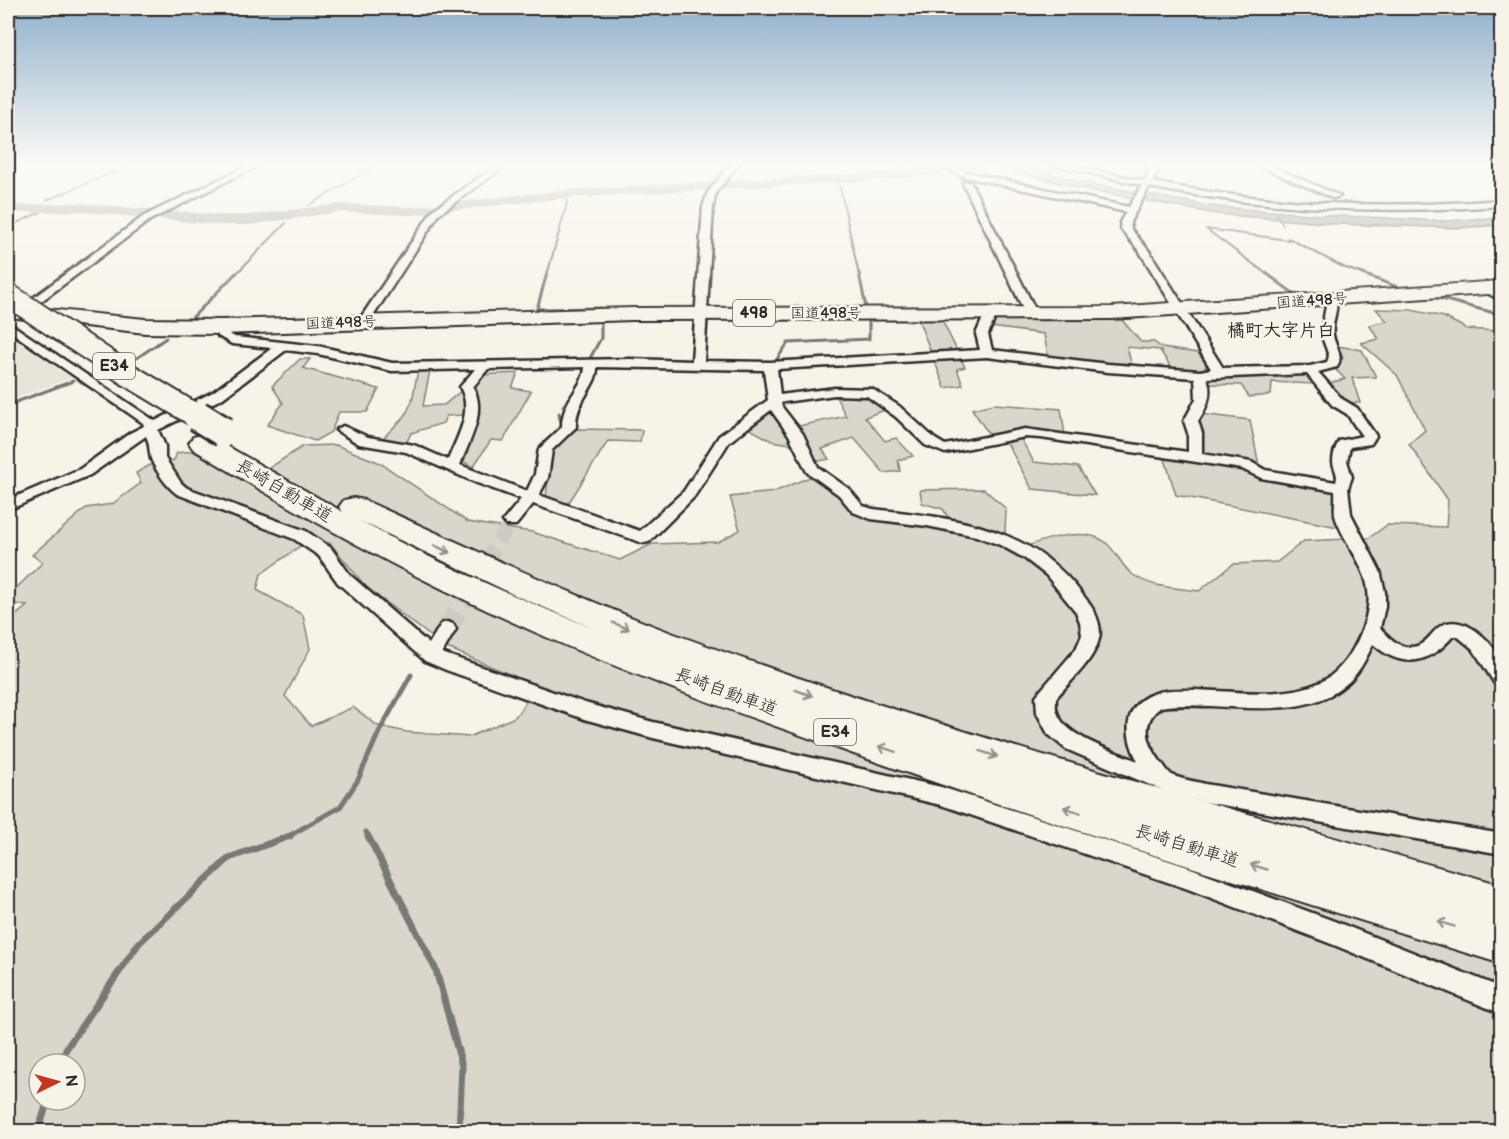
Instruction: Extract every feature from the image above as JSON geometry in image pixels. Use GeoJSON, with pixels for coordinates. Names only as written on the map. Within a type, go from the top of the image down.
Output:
{"type":"FeatureCollection","features":[{"type":"Feature","properties":{"kind":"highway","name":"国道498号"},"geometry":{"type":"LineString","coordinates":[[10,312],[144,326],[222,327],[702,313],[1113,313],[1496,291]]}},
{"type":"Feature","properties":{"kind":"highway","name":"長崎自動車道"},"geometry":{"type":"LineString","coordinates":[[10,312],[213,437],[422,540],[530,589],[658,641],[837,705],[1109,792],[1502,907]]}},
{"type":"Feature","properties":{"kind":"highway","name":"長崎自動車道"},"geometry":{"type":"LineString","coordinates":[[213,437],[296,500],[411,560],[511,608],[641,661],[830,731],[1107,822],[1502,941]]}},
{"type":"Feature","properties":{"kind":"street"},"geometry":{"type":"LineString","coordinates":[[151,216],[10,312],[15,328],[149,421],[158,446],[158,458],[175,486],[182,491],[300,535],[325,552],[344,579],[431,656],[584,711],[653,730],[941,796],[1188,878],[1334,933],[1502,1001]]}},
{"type":"Feature","properties":{"kind":"street"},"geometry":{"type":"LineString","coordinates":[[364,322],[433,216]]}},
{"type":"Feature","properties":{"kind":"street"},"geometry":{"type":"LineString","coordinates":[[698,364],[707,216]]}},
{"type":"Feature","properties":{"kind":"street"},"geometry":{"type":"LineString","coordinates":[[983,216],[1031,313]]}},
{"type":"Feature","properties":{"kind":"street"},"geometry":{"type":"LineString","coordinates":[[1128,216],[1125,222],[1126,229],[1144,251],[1219,372]]}},
{"type":"Feature","properties":{"kind":"street"},"geometry":{"type":"LineString","coordinates":[[222,327],[224,336],[232,340],[318,350],[392,367],[590,364],[770,366],[987,353],[1108,368],[1200,375],[1219,372],[1310,370],[1333,364],[1335,356],[1327,334],[1332,300]]}},
{"type":"Feature","properties":{"kind":"street"},"geometry":{"type":"LineString","coordinates":[[987,353],[982,334],[989,318],[988,313]]}},
{"type":"Feature","properties":{"kind":"street"},"geometry":{"type":"LineString","coordinates":[[8,505],[85,472],[135,436],[218,395],[282,346]]}},
{"type":"Feature","properties":{"kind":"street"},"geometry":{"type":"LineString","coordinates":[[511,521],[531,498],[542,476],[544,452],[569,428],[568,415],[576,395],[587,384],[592,370],[590,364]]}},
{"type":"Feature","properties":{"kind":"street"},"geometry":{"type":"LineString","coordinates":[[453,466],[472,415],[471,398],[466,387],[485,365]]}},
{"type":"Feature","properties":{"kind":"street"},"geometry":{"type":"LineString","coordinates":[[770,366],[775,407],[796,434],[812,469],[844,492],[858,509],[871,514],[957,525],[989,533],[1032,554],[1067,586],[1085,609],[1090,628],[1089,644],[1046,696],[1047,713],[1055,728],[1072,743],[1164,782],[1205,793],[1502,844]]}},
{"type":"Feature","properties":{"kind":"street"},"geometry":{"type":"LineString","coordinates":[[1164,782],[1138,739],[1137,724],[1144,710],[1156,701],[1180,698],[1270,699],[1305,695],[1330,687],[1343,677],[1371,630],[1377,594],[1369,561],[1342,513],[1344,496],[1341,488],[1345,477],[1340,461],[1344,444],[1366,441],[1369,436],[1352,411],[1337,402],[1310,370]]}},
{"type":"Feature","properties":{"kind":"street"},"geometry":{"type":"LineString","coordinates":[[1195,457],[1195,433],[1191,421],[1200,410],[1203,395],[1200,375]]}},
{"type":"Feature","properties":{"kind":"street"},"geometry":{"type":"LineString","coordinates":[[343,430],[364,441],[409,448],[531,498],[643,538],[689,494],[724,439],[774,400],[793,396],[868,392],[908,420],[938,448],[945,449],[1025,433],[1246,465],[1261,474],[1341,488]]}},
{"type":"Feature","properties":{"kind":"street"},"geometry":{"type":"LineString","coordinates":[[1371,630],[1385,646],[1399,654],[1415,655],[1437,644],[1448,629],[1458,627],[1469,632],[1502,679]]}},
{"type":"Feature","properties":{"kind":"street"},"geometry":{"type":"LineString","coordinates":[[431,656],[447,629]]}},
{"type":"Feature","properties":{"kind":"shaded area"},"geometry":{"type":"Polygon","coordinates":[[[1242,216],[1344,216],[1447,221],[1501,217],[1501,225],[1460,228],[1335,224],[1242,216]]]}},
{"type":"Feature","properties":{"kind":"shaded area"},"geometry":{"type":"Polygon","coordinates":[[[1376,309],[1411,310],[1444,317],[1467,329],[1496,331],[1502,334],[1501,456],[1495,466],[1502,473],[1501,1131],[8,1131],[8,622],[27,606],[8,603],[8,596],[43,562],[32,555],[86,508],[112,504],[141,483],[136,473],[150,465],[174,460],[177,453],[192,451],[251,480],[303,446],[336,445],[380,463],[468,522],[532,532],[620,560],[652,544],[718,542],[740,530],[730,497],[774,492],[812,476],[835,492],[851,512],[874,520],[956,528],[1016,551],[1061,536],[1096,537],[1109,545],[1128,571],[1139,579],[1164,587],[1199,591],[1233,564],[1277,562],[1304,541],[1369,538],[1387,525],[1446,527],[1448,500],[1409,444],[1425,430],[1397,375],[1361,343],[1379,339],[1369,325],[1387,321],[1376,309]],[[306,542],[261,574],[257,590],[303,615],[310,649],[285,696],[311,726],[353,707],[378,726],[407,732],[469,737],[515,717],[538,686],[445,647],[367,588],[330,543],[306,542]]]}},
{"type":"Feature","properties":{"kind":"shaded area"},"geometry":{"type":"Polygon","coordinates":[[[941,318],[965,367],[957,369],[963,385],[945,388],[918,319],[941,318]]]}},
{"type":"Feature","properties":{"kind":"shaded area"},"geometry":{"type":"Polygon","coordinates":[[[992,319],[1121,319],[1141,342],[1154,342],[1162,348],[1198,353],[1206,364],[1205,372],[1173,371],[1160,350],[1127,347],[1132,367],[1048,357],[1044,334],[991,327],[992,319]]]}},
{"type":"Feature","properties":{"kind":"shaded area"},"geometry":{"type":"Polygon","coordinates":[[[8,329],[13,332],[71,378],[8,401],[8,329]]]}},
{"type":"Feature","properties":{"kind":"shaded area"},"geometry":{"type":"Polygon","coordinates":[[[1337,346],[1362,350],[1376,377],[1352,378],[1360,403],[1342,402],[1325,384],[1345,379],[1333,367],[1343,358],[1337,346]]]}},
{"type":"Feature","properties":{"kind":"shaded area"},"geometry":{"type":"Polygon","coordinates":[[[300,359],[310,359],[303,368],[379,389],[367,412],[339,412],[331,432],[315,441],[267,425],[283,403],[272,386],[300,359]]]}},
{"type":"Feature","properties":{"kind":"shaded area"},"geometry":{"type":"Polygon","coordinates":[[[418,370],[430,370],[423,406],[444,405],[480,375],[518,373],[512,388],[531,391],[503,441],[491,440],[473,467],[464,462],[477,414],[446,416],[443,423],[411,433],[405,446],[381,440],[405,416],[412,401],[418,370]]]}},
{"type":"Feature","properties":{"kind":"shaded area"},"geometry":{"type":"Polygon","coordinates":[[[1307,374],[1314,384],[1272,382],[1271,395],[1249,397],[1241,385],[1207,384],[1206,378],[1307,374]]]}},
{"type":"Feature","properties":{"kind":"shaded area"},"geometry":{"type":"Polygon","coordinates":[[[865,395],[885,410],[865,417],[885,441],[896,438],[913,456],[898,460],[900,471],[884,473],[854,438],[822,449],[829,459],[806,464],[797,445],[772,441],[746,427],[771,409],[789,428],[846,416],[836,397],[865,395]]]}},
{"type":"Feature","properties":{"kind":"shaded area"},"geometry":{"type":"Polygon","coordinates":[[[994,404],[1061,409],[1065,435],[1028,428],[990,436],[972,409],[994,404]]]}},
{"type":"Feature","properties":{"kind":"shaded area"},"geometry":{"type":"Polygon","coordinates":[[[1200,414],[1250,420],[1261,476],[1336,489],[1335,513],[1338,527],[1176,495],[1164,456],[1200,460],[1200,414]]]}},
{"type":"Feature","properties":{"kind":"shaded area"},"geometry":{"type":"Polygon","coordinates":[[[576,429],[642,430],[640,442],[608,441],[568,504],[546,499],[551,448],[576,429]]]}},
{"type":"Feature","properties":{"kind":"shaded area"},"geometry":{"type":"Polygon","coordinates":[[[1021,439],[1034,462],[1078,467],[1095,495],[1032,489],[1007,443],[1021,439]]]}},
{"type":"Feature","properties":{"kind":"shaded area"},"geometry":{"type":"Polygon","coordinates":[[[984,489],[1006,509],[1005,533],[950,521],[943,509],[922,503],[920,490],[984,489]]]}},
{"type":"Feature","properties":{"kind":"waterway"},"geometry":{"type":"LineString","coordinates":[[8,227],[32,216]]}},
{"type":"Feature","properties":{"kind":"waterway"},"geometry":{"type":"LineString","coordinates":[[178,216],[220,220],[249,220],[278,216]]}},
{"type":"Feature","properties":{"kind":"waterway"},"geometry":{"type":"LineString","coordinates":[[547,275],[563,216]]}},
{"type":"Feature","properties":{"kind":"waterway"},"geometry":{"type":"LineString","coordinates":[[846,216],[859,275]]}},
{"type":"Feature","properties":{"kind":"waterway"},"geometry":{"type":"LineString","coordinates":[[1278,216],[1283,225]]}},
{"type":"Feature","properties":{"kind":"waterway"},"geometry":{"type":"LineString","coordinates":[[235,275],[286,223]]}},
{"type":"Feature","properties":{"kind":"waterway"},"geometry":{"type":"LineString","coordinates":[[1268,275],[1206,229],[1288,240]]}},
{"type":"Feature","properties":{"kind":"waterway"},"geometry":{"type":"LineString","coordinates":[[1288,238],[1343,267],[1365,275]]}},
{"type":"Feature","properties":{"kind":"waterway"},"geometry":{"type":"LineString","coordinates":[[188,322],[236,273]]}},
{"type":"Feature","properties":{"kind":"waterway"},"geometry":{"type":"LineString","coordinates":[[547,273],[537,309],[601,308],[602,311]]}},
{"type":"Feature","properties":{"kind":"waterway"},"geometry":{"type":"LineString","coordinates":[[859,273],[866,308]]}},
{"type":"Feature","properties":{"kind":"waterway"},"geometry":{"type":"LineString","coordinates":[[1266,273],[1297,296]]}},
{"type":"Feature","properties":{"kind":"waterway"},"geometry":{"type":"LineString","coordinates":[[1360,273],[1400,288]]}},
{"type":"Feature","properties":{"kind":"waterway"},"geometry":{"type":"LineString","coordinates":[[1434,297],[1502,315]]}},
{"type":"Feature","properties":{"kind":"waterway"},"geometry":{"type":"LineString","coordinates":[[589,360],[601,338],[601,319]]}},
{"type":"Feature","properties":{"kind":"waterway"},"geometry":{"type":"LineString","coordinates":[[770,362],[775,362],[788,343],[869,339],[869,319]]}},
{"type":"Feature","properties":{"kind":"waterway"},"geometry":{"type":"LineString","coordinates":[[137,358],[166,338]]}},
{"type":"Feature","properties":{"kind":"waterway"},"geometry":{"type":"LineString","coordinates":[[8,405],[73,381]]}},
{"type":"Feature","properties":{"kind":"waterway"},"geometry":{"type":"LineString","coordinates":[[563,406],[580,385]]}},
{"type":"Feature","properties":{"kind":"waterway"},"geometry":{"type":"LineString","coordinates":[[559,413],[560,418]]}},
{"type":"Feature","properties":{"kind":"waterway"},"geometry":{"type":"LineString","coordinates":[[539,452],[540,447],[563,427],[560,416]]}},
{"type":"Feature","properties":{"kind":"waterway"},"geometry":{"type":"LineString","coordinates":[[287,837],[340,807],[358,780],[379,732],[411,675]]}},
{"type":"Feature","properties":{"kind":"waterway"},"geometry":{"type":"LineString","coordinates":[[366,832],[369,837]]}},
{"type":"Feature","properties":{"kind":"waterway"},"geometry":{"type":"LineString","coordinates":[[65,1052],[139,943],[229,858],[290,836]]}},
{"type":"Feature","properties":{"kind":"waterway"},"geometry":{"type":"LineString","coordinates":[[368,836],[436,970],[462,1066],[459,1132]]}},
{"type":"Feature","properties":{"kind":"waterway"},"geometry":{"type":"LineString","coordinates":[[38,1132],[44,1112]]}},
{"type":"Feature","properties":{"kind":"tunnel"},"geometry":{"type":"LineString","coordinates":[[463,601],[511,521]]}},
{"type":"Feature","properties":{"kind":"tunnel"},"geometry":{"type":"LineString","coordinates":[[447,629],[464,600]]}},
{"type":"Feature","properties":{"kind":"district","name":"橘町大字片白"},"geometry":{"type":"Point","coordinates":[1281,330]}}]}
